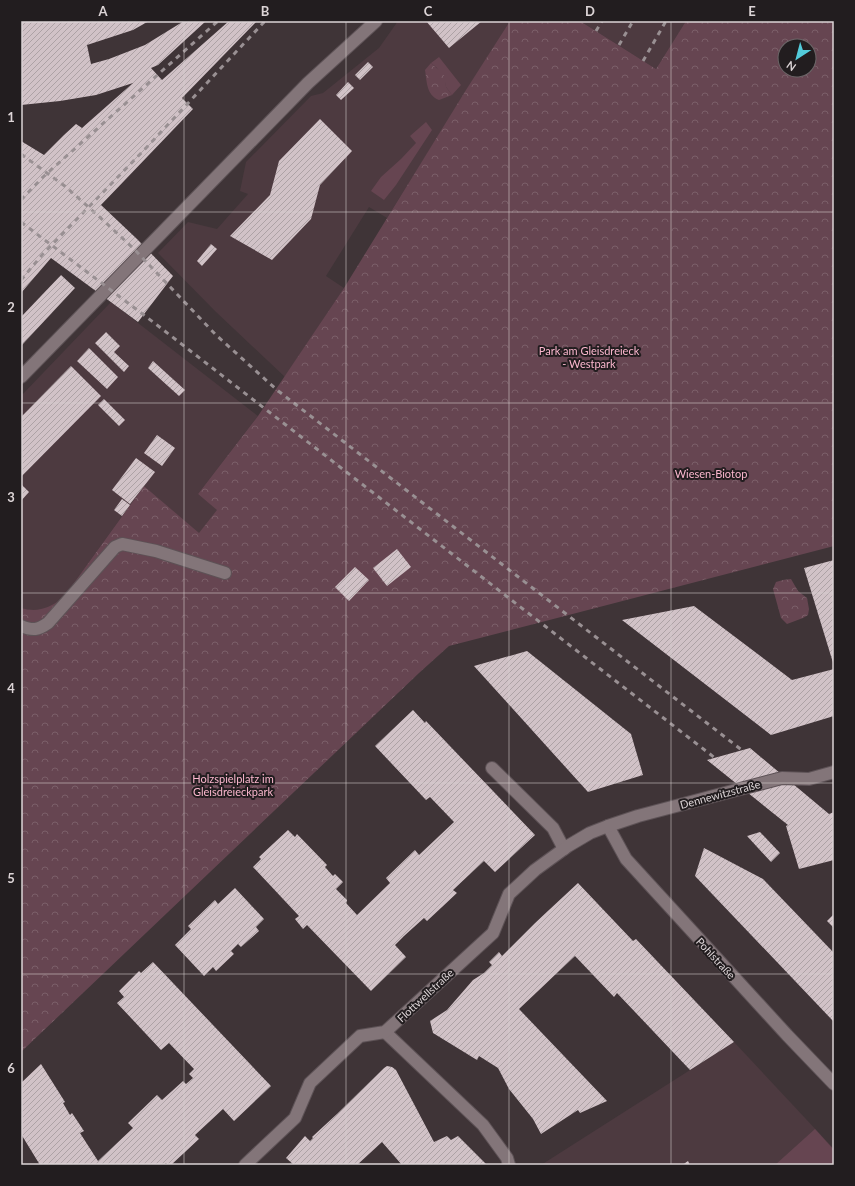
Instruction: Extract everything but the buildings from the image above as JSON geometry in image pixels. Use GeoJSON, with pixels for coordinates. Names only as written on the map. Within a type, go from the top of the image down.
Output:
{"type":"FeatureCollection","features":[{"type":"Feature","properties":{"kind":"street"},"geometry":{"type":"LineString","coordinates":[[21,377],[308,83],[376,21]]}},
{"type":"Feature","properties":{"kind":"street"},"geometry":{"type":"LineString","coordinates":[[21,626],[40,629],[48,623],[115,547],[122,544],[156,551],[225,573]]}},
{"type":"Feature","properties":{"kind":"street"},"geometry":{"type":"LineString","coordinates":[[492,768],[553,828],[564,849]]}},
{"type":"Feature","properties":{"kind":"street","name":"Dennewitzstraße"},"geometry":{"type":"LineString","coordinates":[[608,826],[638,816],[782,778],[809,779],[834,772]]}},
{"type":"Feature","properties":{"kind":"street","name":"Flottwellstraße"},"geometry":{"type":"LineString","coordinates":[[385,1032],[493,932],[509,894],[534,870],[590,833],[608,826]]}},
{"type":"Feature","properties":{"kind":"street","name":"Pohlstraße"},"geometry":{"type":"LineString","coordinates":[[608,826],[626,859],[787,1035],[834,1084]]}},
{"type":"Feature","properties":{"kind":"street"},"geometry":{"type":"LineString","coordinates":[[245,1165],[295,1118],[310,1083],[360,1036],[385,1032],[483,1126],[507,1158],[509,1165]]}},
{"type":"Feature","properties":{"kind":"shaded area"},"geometry":{"type":"Polygon","coordinates":[[[398,21],[510,21],[387,218],[369,207],[326,276],[344,288],[285,377],[215,311],[158,253],[188,222],[217,229],[248,194],[240,191],[246,162],[311,96],[323,93],[379,48],[398,21]]]}},
{"type":"Feature","properties":{"kind":"shaded area"},"geometry":{"type":"Polygon","coordinates":[[[580,21],[686,21],[656,69],[580,21]]]}},
{"type":"Feature","properties":{"kind":"shaded area"},"geometry":{"type":"Polygon","coordinates":[[[111,302],[258,416],[198,494],[218,510],[199,534],[144,486],[63,598],[52,606],[40,610],[21,608],[21,396],[111,302]]]}},
{"type":"Feature","properties":{"kind":"shaded area"},"geometry":{"type":"Polygon","coordinates":[[[734,1042],[834,1149],[834,1165],[541,1165],[734,1042]]]}},
{"type":"Feature","properties":{"kind":"green space","name":"Park am Gleisdreieck - Westpark"},"geometry":{"type":"Polygon","coordinates":[[[510,21],[580,21],[656,69],[686,21],[834,21],[834,546],[449,646],[21,1052],[21,608],[33,610],[43,609],[63,598],[144,486],[199,533],[217,510],[198,494],[258,416],[344,288],[510,21]]]}},
{"type":"Feature","properties":{"kind":"green space"},"geometry":{"type":"Polygon","coordinates":[[[439,57],[461,85],[452,95],[446,87],[445,82],[437,68],[431,63],[439,57]]]}},
{"type":"Feature","properties":{"kind":"green space"},"geometry":{"type":"Polygon","coordinates":[[[431,63],[445,77],[446,87],[452,95],[439,100],[429,91],[425,70],[431,63]]]}},
{"type":"Feature","properties":{"kind":"green space"},"geometry":{"type":"Polygon","coordinates":[[[426,122],[432,130],[396,185],[384,200],[371,191],[381,177],[416,143],[410,136],[426,122]]]}},
{"type":"Feature","properties":{"kind":"green space"},"geometry":{"type":"Polygon","coordinates":[[[791,579],[798,591],[807,598],[809,609],[808,615],[787,624],[781,618],[773,589],[776,582],[791,579]]]}},
{"type":"Feature","properties":{"kind":"green space"},"geometry":{"type":"Polygon","coordinates":[[[815,1129],[834,1150],[834,1165],[775,1165],[815,1129]]]}},
{"type":"Feature","properties":{"kind":"railway"},"geometry":{"type":"LineString","coordinates":[[21,200],[43,177],[218,21]]}},
{"type":"Feature","properties":{"kind":"railway"},"geometry":{"type":"LineString","coordinates":[[21,280],[42,255],[146,148],[265,21]]}},
{"type":"Feature","properties":{"kind":"railway"},"geometry":{"type":"LineString","coordinates":[[596,31],[602,21]]}},
{"type":"Feature","properties":{"kind":"railway"},"geometry":{"type":"LineString","coordinates":[[619,45],[633,21]]}},
{"type":"Feature","properties":{"kind":"railway"},"geometry":{"type":"LineString","coordinates":[[643,61],[666,21]]}},
{"type":"Feature","properties":{"kind":"railway"},"geometry":{"type":"LineString","coordinates":[[21,154],[66,187],[104,221],[134,249],[216,335],[277,390],[743,751]]}},
{"type":"Feature","properties":{"kind":"railway"},"geometry":{"type":"LineString","coordinates":[[21,222],[157,325],[715,758]]}},
{"type":"Feature","properties":{"kind":"park label","name":"Wiesen-Biotop"},"geometry":{"type":"Point","coordinates":[711,473]}},
{"type":"Feature","properties":{"kind":"park label","name":"Holzspielplatz im Gleisdreieckpark"},"geometry":{"type":"Point","coordinates":[233,784]}}]}
